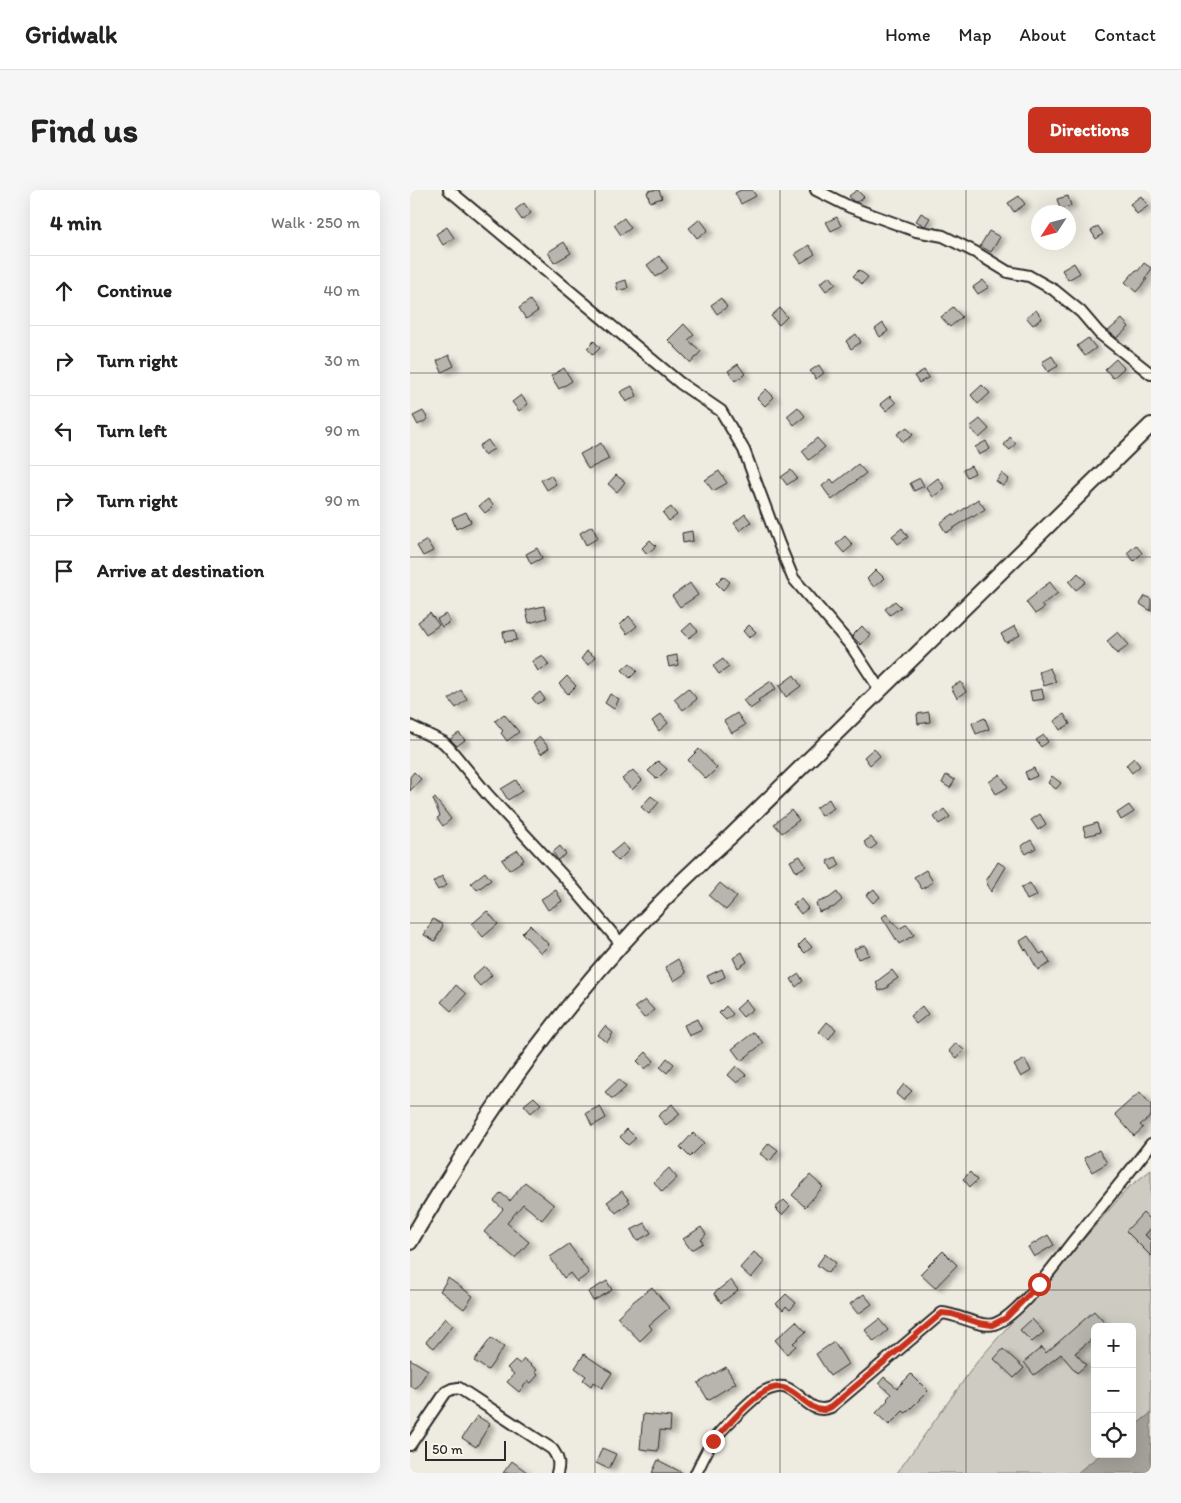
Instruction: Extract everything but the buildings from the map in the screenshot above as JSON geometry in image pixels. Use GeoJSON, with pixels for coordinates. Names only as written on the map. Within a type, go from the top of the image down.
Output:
{"type":"FeatureCollection","features":[{"type":"Feature","properties":{"kind":"main road"},"geometry":{"type":"LineString","coordinates":[[410,1242],[480,1127],[517,1072],[570,1005],[622,945],[694,869],[731,836],[1151,425]]}},
{"type":"Feature","properties":{"kind":"street"},"geometry":{"type":"LineString","coordinates":[[449,190],[680,383],[721,411],[744,450],[778,544],[793,578],[852,647],[880,690]]}},
{"type":"Feature","properties":{"kind":"street"},"geometry":{"type":"LineString","coordinates":[[816,190],[850,207],[908,228],[943,236],[975,252],[1008,272],[1029,276],[1054,290],[1081,312],[1099,333],[1151,374]]}},
{"type":"Feature","properties":{"kind":"street"},"geometry":{"type":"LineString","coordinates":[[410,726],[444,742],[487,794],[565,878],[622,945]]}},
{"type":"Feature","properties":{"kind":"street"},"geometry":{"type":"LineString","coordinates":[[696,1473],[713,1441],[763,1392],[774,1387],[784,1388],[817,1409],[824,1410],[831,1407],[942,1313],[992,1325],[1006,1318],[1039,1284],[1121,1184],[1151,1144]]}},
{"type":"Feature","properties":{"kind":"street"},"geometry":{"type":"LineString","coordinates":[[410,1445],[446,1392],[452,1388],[459,1388],[552,1449],[558,1457],[559,1466],[557,1473]]}},
{"type":"Feature","properties":{"kind":"shaded area"},"geometry":{"type":"Polygon","coordinates":[[[1151,1170],[1151,1413],[1136,1425],[1136,1323],[1091,1323],[1091,1458],[1096,1458],[1077,1473],[897,1473],[977,1362],[1129,1187],[1151,1170]]]}},
{"type":"Feature","properties":{"kind":"shaded area"},"geometry":{"type":"Polygon","coordinates":[[[1151,1413],[1151,1473],[1077,1473],[1096,1458],[1136,1458],[1136,1425],[1151,1413]]]}},
{"type":"Feature","properties":{"kind":"route"},"geometry":{"type":"LineString","coordinates":[[713,1441],[763,1392],[774,1387],[784,1388],[817,1409],[824,1410],[831,1407],[942,1313],[992,1325],[1006,1318],[1039,1284]]}}]}
